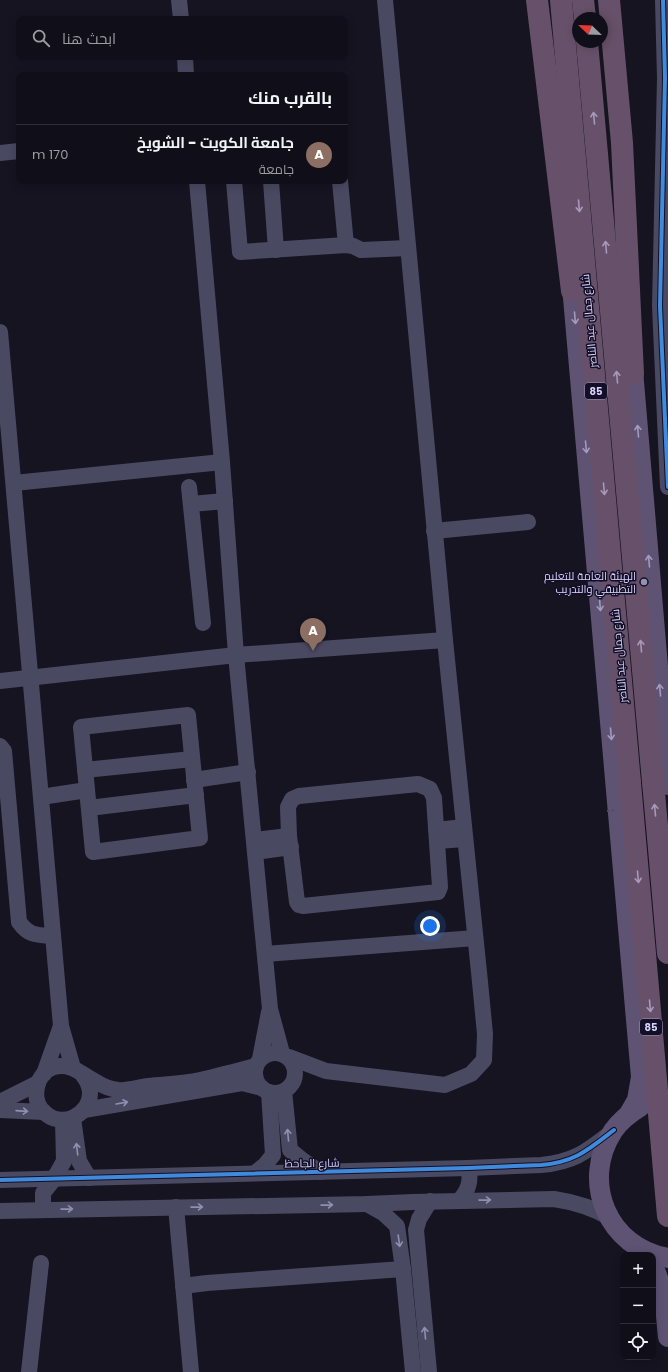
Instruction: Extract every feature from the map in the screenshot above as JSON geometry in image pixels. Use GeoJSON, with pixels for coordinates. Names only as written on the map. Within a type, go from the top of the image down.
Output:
{"type":"FeatureCollection","features":[{"type":"Feature","properties":{"kind":"highway"},"geometry":{"type":"LineString","coordinates":[[537,0],[573,296]]}},
{"type":"Feature","properties":{"kind":"highway","name":"شارع جمال عبد الناصر"},"geometry":{"type":"LineString","coordinates":[[561,0],[668,1216]]}},
{"type":"Feature","properties":{"kind":"highway"},"geometry":{"type":"LineString","coordinates":[[584,0],[585,12]]}},
{"type":"Feature","properties":{"kind":"highway"},"geometry":{"type":"LineString","coordinates":[[609,0],[622,143],[633,374]]}},
{"type":"Feature","properties":{"kind":"highway","name":"شارع جمال عبد الناصر"},"geometry":{"type":"LineString","coordinates":[[588,48],[668,954]]}},
{"type":"Feature","properties":{"kind":"main road"},"geometry":{"type":"LineString","coordinates":[[548,0],[641,1076],[637,1100],[629,1114],[614,1130],[604,1149],[599,1169],[600,1191],[604,1206],[616,1228],[630,1242],[643,1252]]}},
{"type":"Feature","properties":{"kind":"main road"},"geometry":{"type":"LineString","coordinates":[[599,0],[600,12]]}},
{"type":"Feature","properties":{"kind":"main road"},"geometry":{"type":"LineString","coordinates":[[604,48],[668,785]]}},
{"type":"Feature","properties":{"kind":"main road"},"geometry":{"type":"LineString","coordinates":[[629,1114],[650,1102],[668,1097]]}},
{"type":"Feature","properties":{"kind":"main road"},"geometry":{"type":"LineString","coordinates":[[656,1257],[668,1258]]}},
{"type":"Feature","properties":{"kind":"main road"},"geometry":{"type":"LineString","coordinates":[[656,1273],[664,1295],[668,1337]]}},
{"type":"Feature","properties":{"kind":"street"},"geometry":{"type":"LineString","coordinates":[[179,0],[181,16]]}},
{"type":"Feature","properties":{"kind":"street"},"geometry":{"type":"LineString","coordinates":[[0,1102],[41,1078],[52,1068],[63,1066],[78,1071],[99,1084],[119,1090],[199,1080],[258,1063],[266,1054],[274,1052],[326,1071],[445,1085],[471,1074],[484,1060],[485,1034],[434,531],[385,0]]}},
{"type":"Feature","properties":{"kind":"street"},"geometry":{"type":"LineString","coordinates":[[663,0],[665,78],[665,248],[664,286],[660,306],[668,487]]}},
{"type":"Feature","properties":{"kind":"street"},"geometry":{"type":"LineString","coordinates":[[185,60],[186,72]]}},
{"type":"Feature","properties":{"kind":"street"},"geometry":{"type":"LineString","coordinates":[[0,153],[16,151]]}},
{"type":"Feature","properties":{"kind":"street"},"geometry":{"type":"LineString","coordinates":[[197,184],[222,462],[236,655],[270,1009],[285,1055],[293,1064],[296,1071],[294,1079],[277,1089],[257,1082],[255,1074],[270,1009]]}},
{"type":"Feature","properties":{"kind":"street"},"geometry":{"type":"LineString","coordinates":[[234,184],[240,252],[349,245],[361,250],[407,242]]}},
{"type":"Feature","properties":{"kind":"street"},"geometry":{"type":"LineString","coordinates":[[271,184],[276,250]]}},
{"type":"Feature","properties":{"kind":"street"},"geometry":{"type":"LineString","coordinates":[[340,184],[349,245]]}},
{"type":"Feature","properties":{"kind":"street"},"geometry":{"type":"LineString","coordinates":[[0,332],[3,398],[14,484],[61,1026],[78,1071],[88,1082],[90,1093],[88,1103],[74,1116],[64,1161],[54,1179],[43,1193],[43,1210]]}},
{"type":"Feature","properties":{"kind":"street"},"geometry":{"type":"LineString","coordinates":[[14,484],[222,462]]}},
{"type":"Feature","properties":{"kind":"street"},"geometry":{"type":"LineString","coordinates":[[189,487],[202,623]]}},
{"type":"Feature","properties":{"kind":"street"},"geometry":{"type":"LineString","coordinates":[[191,504],[225,501]]}},
{"type":"Feature","properties":{"kind":"street"},"geometry":{"type":"LineString","coordinates":[[434,531],[528,522]]}},
{"type":"Feature","properties":{"kind":"street"},"geometry":{"type":"LineString","coordinates":[[0,681],[236,655],[445,640]]}},
{"type":"Feature","properties":{"kind":"street"},"geometry":{"type":"LineString","coordinates":[[188,716],[192,759],[200,838],[93,852],[81,727],[188,716]]}},
{"type":"Feature","properties":{"kind":"street"},"geometry":{"type":"LineString","coordinates":[[0,746],[4,751],[19,922],[25,930],[33,935],[53,936]]}},
{"type":"Feature","properties":{"kind":"street"},"geometry":{"type":"LineString","coordinates":[[85,770],[192,759]]}},
{"type":"Feature","properties":{"kind":"street"},"geometry":{"type":"LineString","coordinates":[[89,808],[195,787],[248,772]]}},
{"type":"Feature","properties":{"kind":"street"},"geometry":{"type":"LineString","coordinates":[[418,784],[430,789],[434,798],[436,836],[440,887],[438,892],[303,906],[297,902],[290,842],[288,807],[292,799],[300,796],[418,784]]}},
{"type":"Feature","properties":{"kind":"street"},"geometry":{"type":"LineString","coordinates":[[41,796],[87,790]]}},
{"type":"Feature","properties":{"kind":"street"},"geometry":{"type":"LineString","coordinates":[[436,836],[465,833]]}},
{"type":"Feature","properties":{"kind":"street"},"geometry":{"type":"LineString","coordinates":[[254,846],[290,842]]}},
{"type":"Feature","properties":{"kind":"street"},"geometry":{"type":"LineString","coordinates":[[264,954],[476,938]]}},
{"type":"Feature","properties":{"kind":"street"},"geometry":{"type":"LineString","coordinates":[[61,1026],[36,1093],[38,1103],[44,1112],[53,1118],[74,1116],[242,1083],[277,1089],[326,1071]]}},
{"type":"Feature","properties":{"kind":"street"},"geometry":{"type":"LineString","coordinates":[[277,1089],[290,1150],[300,1159],[320,1172]]}},
{"type":"Feature","properties":{"kind":"street"},"geometry":{"type":"LineString","coordinates":[[255,1174],[273,1155],[277,1089]]}},
{"type":"Feature","properties":{"kind":"street"},"geometry":{"type":"LineString","coordinates":[[0,1110],[44,1112]]}},
{"type":"Feature","properties":{"kind":"street"},"geometry":{"type":"LineString","coordinates":[[74,1116],[78,1161],[89,1178]]}},
{"type":"Feature","properties":{"kind":"street","name":"شارع الجاحظ"},"geometry":{"type":"LineString","coordinates":[[0,1180],[541,1165],[565,1161],[583,1154],[614,1130]]}},
{"type":"Feature","properties":{"kind":"street"},"geometry":{"type":"LineString","coordinates":[[459,1201],[469,1186],[470,1176],[468,1168]]}},
{"type":"Feature","properties":{"kind":"street"},"geometry":{"type":"LineString","coordinates":[[0,1211],[554,1199],[579,1204],[600,1212],[610,1218]]}},
{"type":"Feature","properties":{"kind":"street"},"geometry":{"type":"LineString","coordinates":[[429,1372],[416,1230],[424,1210],[430,1201]]}},
{"type":"Feature","properties":{"kind":"street"},"geometry":{"type":"LineString","coordinates":[[367,1204],[383,1213],[397,1226],[403,1269],[413,1372]]}},
{"type":"Feature","properties":{"kind":"street"},"geometry":{"type":"LineString","coordinates":[[176,1207],[191,1372]]}},
{"type":"Feature","properties":{"kind":"street"},"geometry":{"type":"LineString","coordinates":[[29,1372],[41,1263]]}},
{"type":"Feature","properties":{"kind":"street"},"geometry":{"type":"LineString","coordinates":[[183,1286],[403,1269]]}},
{"type":"Feature","properties":{"kind":"cycle path"},"geometry":{"type":"LineString","coordinates":[[663,0],[665,78],[660,306],[668,487]]}},
{"type":"Feature","properties":{"kind":"cycle path"},"geometry":{"type":"LineString","coordinates":[[0,1180],[541,1165],[572,1158],[588,1149],[614,1130]]}},
{"type":"Feature","properties":{"kind":"place","name":"الهيئة العامة للتعليم التطبيقي والتدريب"},"geometry":{"type":"Point","coordinates":[644,582]}},
{"type":"Feature","properties":{"kind":"place","name":"جامعة الكويت - الشويخ"},"geometry":{"type":"Point","coordinates":[313,651]}}]}
